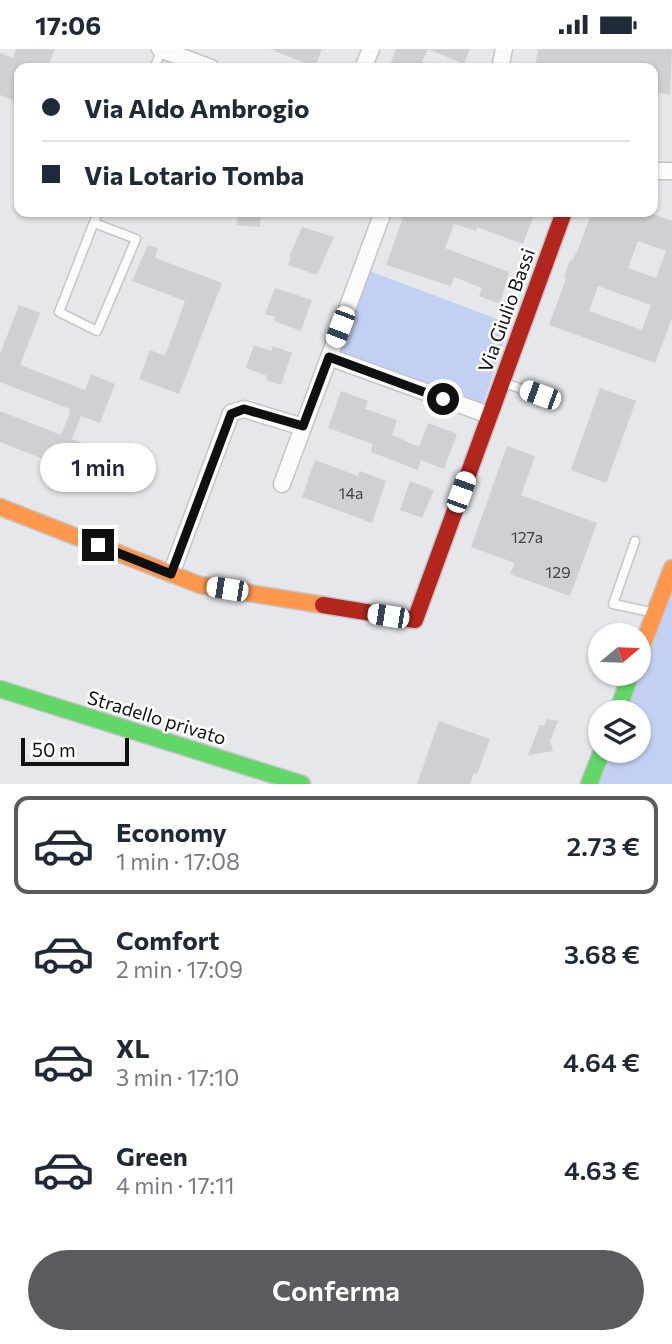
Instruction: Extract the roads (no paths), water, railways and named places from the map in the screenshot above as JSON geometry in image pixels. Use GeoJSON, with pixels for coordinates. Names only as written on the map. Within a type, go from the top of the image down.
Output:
{"type":"FeatureCollection","features":[{"type":"Feature","properties":{"kind":"street"},"geometry":{"type":"LineString","coordinates":[[161,49],[198,63]]}},
{"type":"Feature","properties":{"kind":"street"},"geometry":{"type":"LineString","coordinates":[[282,484],[381,217]]}},
{"type":"Feature","properties":{"kind":"street","name":"Via Giulio Bassi"},"geometry":{"type":"LineString","coordinates":[[171,574],[200,585],[415,620],[563,217]]}},
{"type":"Feature","properties":{"kind":"street"},"geometry":{"type":"LineString","coordinates":[[329,357],[489,415]]}},
{"type":"Feature","properties":{"kind":"street"},"geometry":{"type":"LineString","coordinates":[[0,507],[171,574],[231,414],[244,409],[303,426]]}},
{"type":"Feature","properties":{"kind":"street"},"geometry":{"type":"LineString","coordinates":[[651,623],[672,568]]}},
{"type":"Feature","properties":{"kind":"street","name":"Stradello privato"},"geometry":{"type":"LineString","coordinates":[[0,689],[302,784]]}},
{"type":"Feature","properties":{"kind":"street"},"geometry":{"type":"LineString","coordinates":[[589,784],[597,763]]}},
{"type":"Feature","properties":{"kind":"lane"},"geometry":{"type":"LineString","coordinates":[[94,223],[135,239],[97,331],[59,312],[96,217]]}},
{"type":"Feature","properties":{"kind":"lane"},"geometry":{"type":"LineString","coordinates":[[502,382],[540,395]]}},
{"type":"Feature","properties":{"kind":"lane"},"geometry":{"type":"LineString","coordinates":[[635,541],[613,604],[655,612]]}}]}
